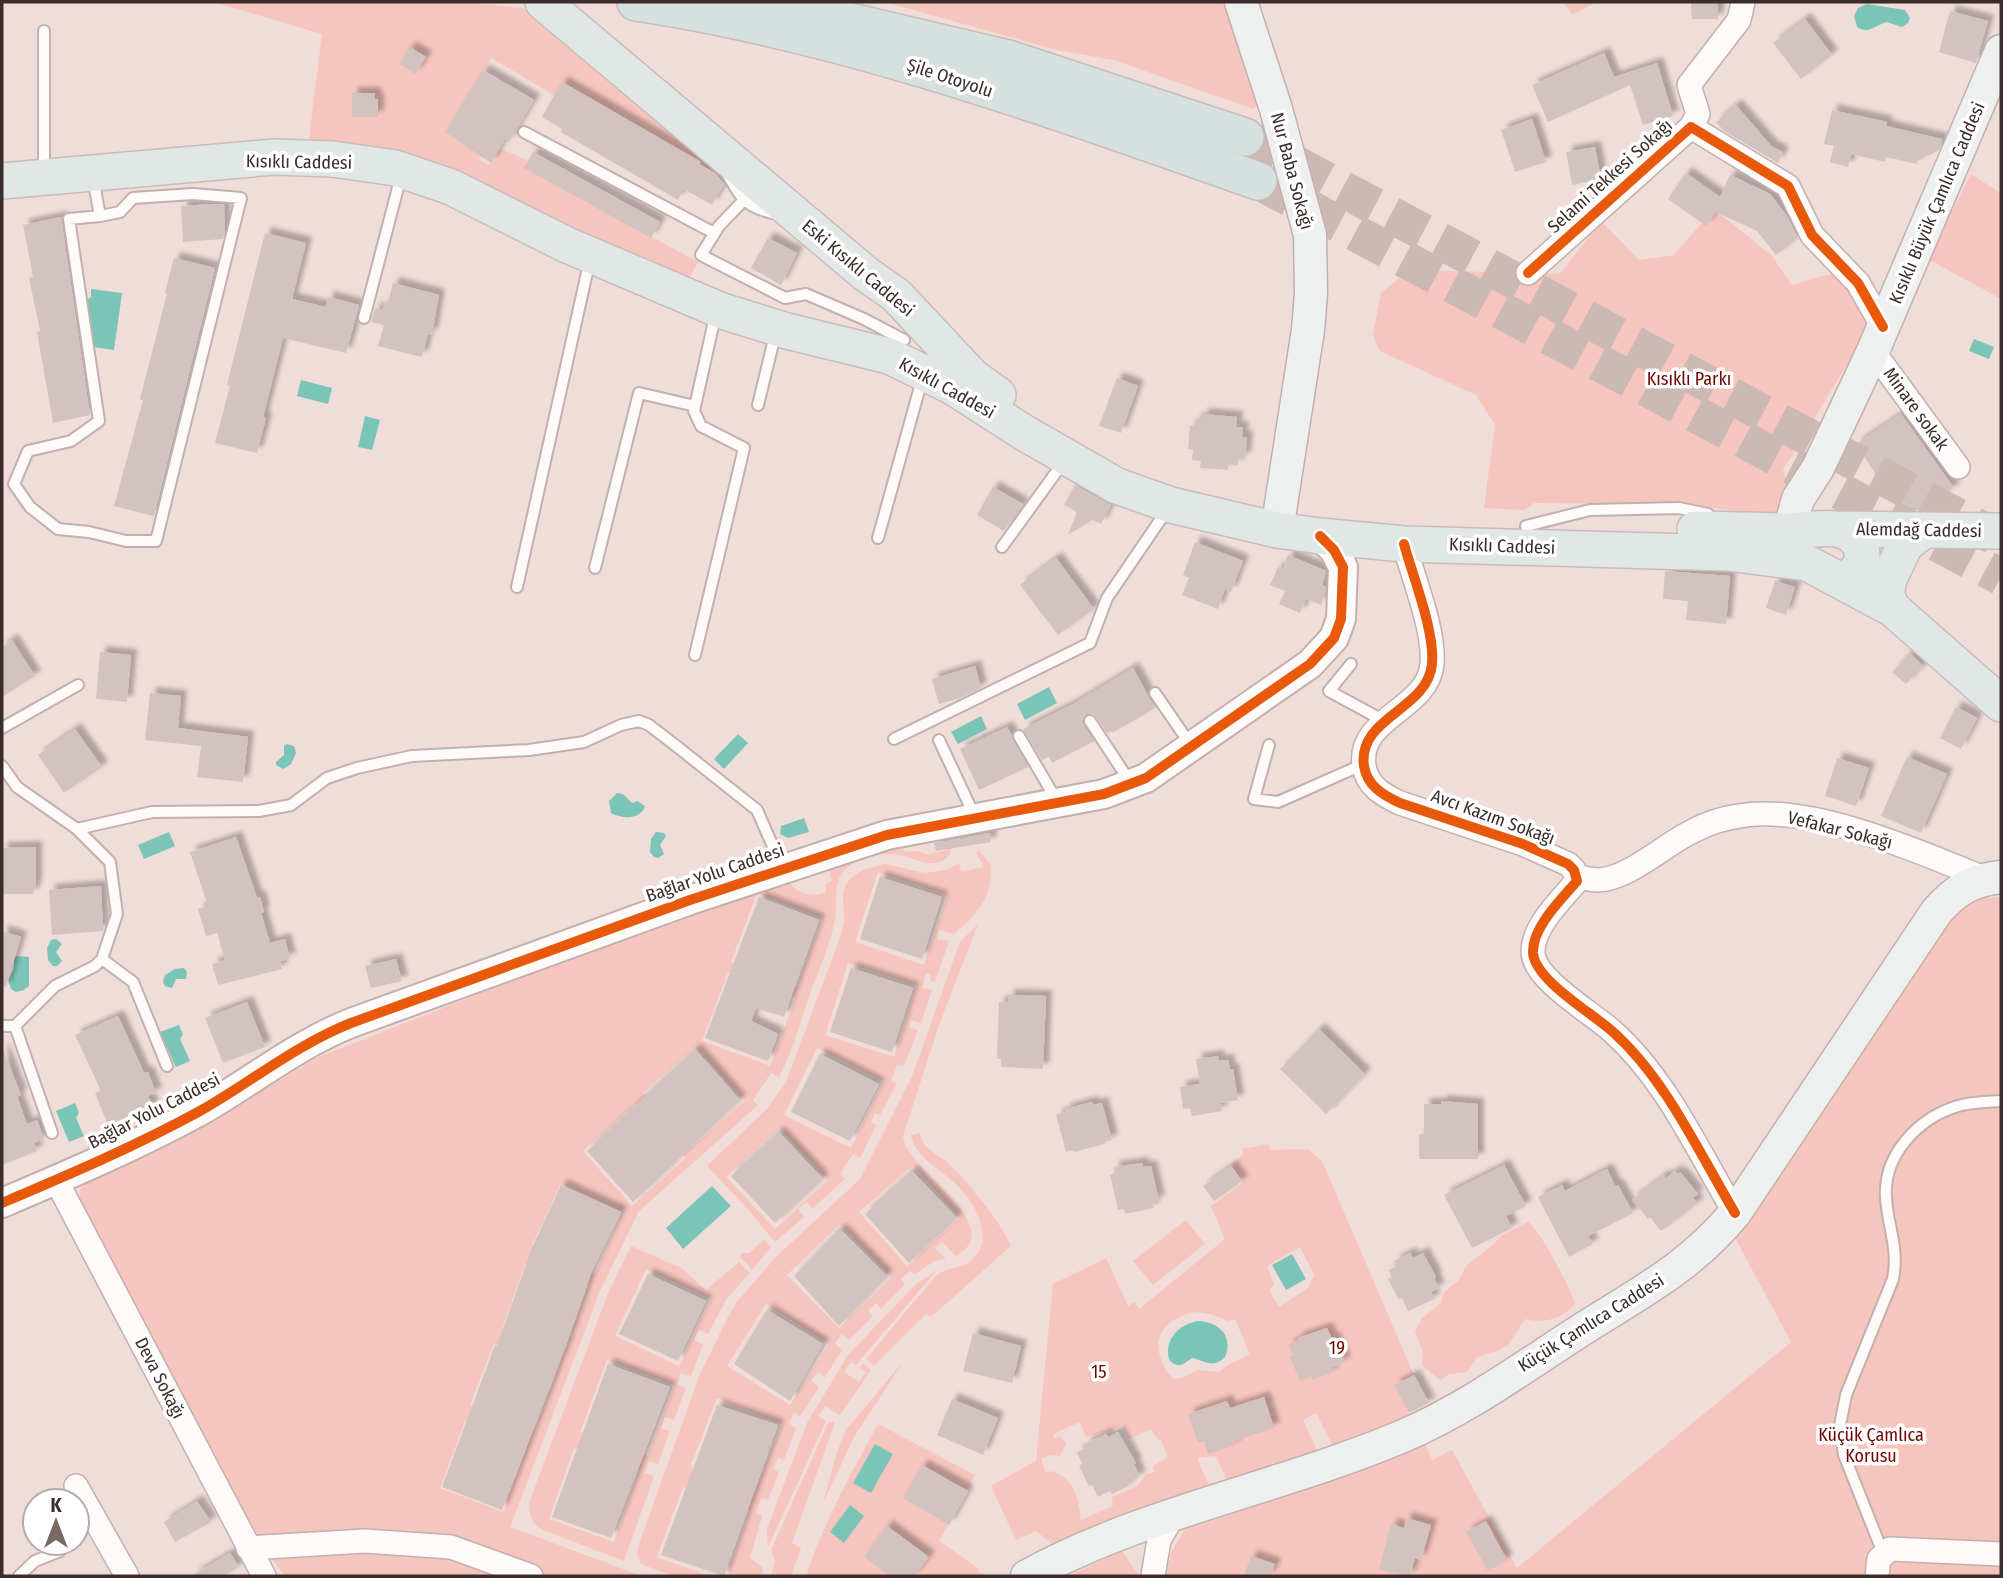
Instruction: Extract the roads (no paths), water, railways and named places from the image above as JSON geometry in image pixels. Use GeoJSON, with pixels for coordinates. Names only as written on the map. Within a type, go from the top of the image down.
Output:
{"type":"FeatureCollection","features":[{"type":"Feature","properties":{"kind":"highway","name":"Şile Otoyolu"},"geometry":{"type":"LineString","coordinates":[[636,2],[758,25],[897,61],[1115,131],[1258,181]]}},
{"type":"Feature","properties":{"kind":"highway","name":"Şile Otoyolu"},"geometry":{"type":"LineString","coordinates":[[766,2],[1008,59],[1245,136]]}},
{"type":"Feature","properties":{"kind":"highway"},"geometry":{"type":"LineString","coordinates":[[827,2],[1008,59]]}},
{"type":"Feature","properties":{"kind":"main road","name":"Eski Kısıklı Caddesi"},"geometry":{"type":"LineString","coordinates":[[543,2],[898,298],[973,377],[1015,408],[1111,465],[1185,493],[1242,507],[1277,520]]}},
{"type":"Feature","properties":{"kind":"main road","name":"Nur Baba Sokağı"},"geometry":{"type":"LineString","coordinates":[[1241,2],[1276,109],[1310,235],[1311,293],[1308,330],[1277,520]]}},
{"type":"Feature","properties":{"kind":"main road","name":"Kısıklı Büyük Çamlıca Caddesi"},"geometry":{"type":"LineString","coordinates":[[1789,531],[1798,499],[1818,468],[1878,339],[2001,51]]}},
{"type":"Feature","properties":{"kind":"main road","name":"Kısıklı Caddesi"},"geometry":{"type":"LineString","coordinates":[[2,181],[274,158],[332,159],[402,170],[451,187],[590,256],[716,309],[777,328],[897,348],[924,373],[953,387],[1066,458],[1117,486],[1171,505],[1277,520],[1344,519],[1789,531],[1836,529]]}},
{"type":"Feature","properties":{"kind":"main road"},"geometry":{"type":"LineString","coordinates":[[897,348],[907,334],[908,318],[898,298]]}},
{"type":"Feature","properties":{"kind":"main road","name":"Kısıklı Büyük Çamlıca Caddesi"},"geometry":{"type":"LineString","coordinates":[[1818,468],[1818,494],[1836,529]]}},
{"type":"Feature","properties":{"kind":"main road","name":"Kısıklı Caddesi"},"geometry":{"type":"LineString","coordinates":[[1277,520],[1320,536],[1404,544],[1728,553],[1807,563],[1893,610],[2001,704]]}},
{"type":"Feature","properties":{"kind":"main road"},"geometry":{"type":"LineString","coordinates":[[1836,529],[1851,534],[1859,541],[1863,554],[1856,572],[1849,578],[1840,579]]}},
{"type":"Feature","properties":{"kind":"main road","name":"Alemdağ Caddesi"},"geometry":{"type":"LineString","coordinates":[[1836,529],[2001,531]]}},
{"type":"Feature","properties":{"kind":"main road"},"geometry":{"type":"LineString","coordinates":[[1893,610],[1886,595],[1889,579],[1905,545],[1924,530]]}},
{"type":"Feature","properties":{"kind":"main road"},"geometry":{"type":"LineString","coordinates":[[1789,531],[1797,556],[1807,563]]}},
{"type":"Feature","properties":{"kind":"main road","name":"Küçük Çamlıca Caddesi"},"geometry":{"type":"LineString","coordinates":[[1027,1576],[1081,1549],[1331,1463],[1430,1423],[1676,1270],[1718,1233],[1735,1213],[1937,911],[1949,897],[1972,882],[1994,878]]}},
{"type":"Feature","properties":{"kind":"street"},"geometry":{"type":"LineString","coordinates":[[1692,127],[1698,114],[1689,85],[1739,20],[1743,2]]}},
{"type":"Feature","properties":{"kind":"street","name":"Selami Tekkesi Sokağı"},"geometry":{"type":"LineString","coordinates":[[1528,273],[1692,127],[1788,186],[1812,235],[1858,283],[1878,339]]}},
{"type":"Feature","properties":{"kind":"street","name":"Minare sokak"},"geometry":{"type":"LineString","coordinates":[[1878,339],[1958,467]]}},
{"type":"Feature","properties":{"kind":"street","name":"Bağlar Yolu Caddesi"},"geometry":{"type":"LineString","coordinates":[[2,1203],[201,1110],[328,1032],[603,931],[887,835],[1104,794],[1146,778],[1310,664],[1334,638],[1341,619],[1343,567],[1335,551],[1320,536]]}},
{"type":"Feature","properties":{"kind":"street"},"geometry":{"type":"LineString","coordinates":[[1364,764],[1363,752],[1371,733],[1422,689],[1432,666],[1431,639],[1404,544]]}},
{"type":"Feature","properties":{"kind":"street","name":"Avcı Kazım Sokağı"},"geometry":{"type":"LineString","coordinates":[[1364,764],[1368,779],[1381,794],[1400,803],[1523,844],[1568,864],[1577,876]]}},
{"type":"Feature","properties":{"kind":"street","name":"Vefakar Sokağı"},"geometry":{"type":"LineString","coordinates":[[1577,876],[1598,880],[1609,878],[1693,831],[1739,816],[1757,814],[1816,820],[1901,845],[1994,878]]}},
{"type":"Feature","properties":{"kind":"street"},"geometry":{"type":"LineString","coordinates":[[1577,876],[1577,881],[1542,923],[1533,952],[1538,968],[1550,982],[1610,1029],[1649,1069],[1735,1213]]}},
{"type":"Feature","properties":{"kind":"street","name":"Deva Sokağı"},"geometry":{"type":"LineString","coordinates":[[56,1180],[264,1576]]}},
{"type":"Feature","properties":{"kind":"street"},"geometry":{"type":"LineString","coordinates":[[76,1486],[127,1576]]}},
{"type":"Feature","properties":{"kind":"street"},"geometry":{"type":"LineString","coordinates":[[1153,1576],[1156,1549],[1172,1516]]}},
{"type":"Feature","properties":{"kind":"street"},"geometry":{"type":"LineString","coordinates":[[248,1548],[365,1541],[451,1547],[531,1576]]}},
{"type":"Feature","properties":{"kind":"street"},"geometry":{"type":"LineString","coordinates":[[1877,1576],[1879,1559],[1891,1549],[2001,1554]]}},
{"type":"Feature","properties":{"kind":"lane"},"geometry":{"type":"LineString","coordinates":[[44,32],[44,177]]}},
{"type":"Feature","properties":{"kind":"lane"},"geometry":{"type":"LineString","coordinates":[[524,132],[714,233]]}},
{"type":"Feature","properties":{"kind":"lane"},"geometry":{"type":"LineString","coordinates":[[708,140],[743,201],[762,211],[803,220]]}},
{"type":"Feature","properties":{"kind":"lane"},"geometry":{"type":"LineString","coordinates":[[364,318],[402,170]]}},
{"type":"Feature","properties":{"kind":"lane"},"geometry":{"type":"LineString","coordinates":[[92,172],[100,216]]}},
{"type":"Feature","properties":{"kind":"lane"},"geometry":{"type":"LineString","coordinates":[[193,194],[242,198],[156,541],[127,541],[89,532],[58,529],[30,508],[14,484],[28,451],[71,441],[99,421],[69,219],[100,216],[120,212],[133,198],[193,194]]}},
{"type":"Feature","properties":{"kind":"lane"},"geometry":{"type":"LineString","coordinates":[[743,201],[714,233],[701,255],[785,298],[806,294],[864,319],[897,348]]}},
{"type":"Feature","properties":{"kind":"lane"},"geometry":{"type":"LineString","coordinates":[[517,587],[590,256]]}},
{"type":"Feature","properties":{"kind":"lane"},"geometry":{"type":"LineString","coordinates":[[695,655],[744,449],[702,426],[694,411],[716,309]]}},
{"type":"Feature","properties":{"kind":"lane"},"geometry":{"type":"LineString","coordinates":[[758,405],[777,328]]}},
{"type":"Feature","properties":{"kind":"lane"},"geometry":{"type":"LineString","coordinates":[[878,538],[924,373]]}},
{"type":"Feature","properties":{"kind":"lane"},"geometry":{"type":"LineString","coordinates":[[595,568],[639,393],[695,406]]}},
{"type":"Feature","properties":{"kind":"lane"},"geometry":{"type":"LineString","coordinates":[[1002,547],[1066,458]]}},
{"type":"Feature","properties":{"kind":"lane"},"geometry":{"type":"LineString","coordinates":[[894,739],[1090,643],[1107,598],[1171,505]]}},
{"type":"Feature","properties":{"kind":"lane"},"geometry":{"type":"LineString","coordinates":[[1526,526],[1590,510],[1620,508],[1679,508],[1715,516]]}},
{"type":"Feature","properties":{"kind":"lane"},"geometry":{"type":"LineString","coordinates":[[1727,518],[1789,531]]}},
{"type":"Feature","properties":{"kind":"lane"},"geometry":{"type":"LineString","coordinates":[[1351,664],[1329,691],[1386,722]]}},
{"type":"Feature","properties":{"kind":"lane"},"geometry":{"type":"LineString","coordinates":[[2,728],[78,685]]}},
{"type":"Feature","properties":{"kind":"lane"},"geometry":{"type":"LineString","coordinates":[[1155,693],[1191,747]]}},
{"type":"Feature","properties":{"kind":"lane"},"geometry":{"type":"LineString","coordinates":[[77,829],[152,812],[259,811],[290,805],[327,778],[357,768],[412,756],[529,750],[584,742],[621,725],[639,721],[676,745],[757,810],[783,869]]}},
{"type":"Feature","properties":{"kind":"lane"},"geometry":{"type":"LineString","coordinates":[[1090,721],[1132,784]]}},
{"type":"Feature","properties":{"kind":"lane"},"geometry":{"type":"LineString","coordinates":[[1019,736],[1058,804]]}},
{"type":"Feature","properties":{"kind":"lane"},"geometry":{"type":"LineString","coordinates":[[939,740],[976,819]]}},
{"type":"Feature","properties":{"kind":"lane"},"geometry":{"type":"LineString","coordinates":[[1269,745],[1254,799],[1278,802],[1364,764]]}},
{"type":"Feature","properties":{"kind":"lane"},"geometry":{"type":"LineString","coordinates":[[2,766],[17,787],[77,829],[110,862],[117,914],[102,959],[95,966],[55,986],[15,1026],[2,1026]]}},
{"type":"Feature","properties":{"kind":"lane"},"geometry":{"type":"LineString","coordinates":[[102,959],[133,982],[167,1066]]}},
{"type":"Feature","properties":{"kind":"lane"},"geometry":{"type":"LineString","coordinates":[[15,1026],[52,1133]]}},
{"type":"Feature","properties":{"kind":"lane"},"geometry":{"type":"LineString","coordinates":[[1883,1553],[1844,1455],[1840,1425],[1846,1395],[1894,1279],[1895,1243],[1886,1195],[1892,1164],[1912,1132],[1931,1120],[1955,1107],[2001,1101]]}},
{"type":"Feature","properties":{"kind":"lane"},"geometry":{"type":"LineString","coordinates":[[19,1576],[35,1561],[45,1557]]}},
{"type":"Feature","properties":{"kind":"water"},"geometry":{"type":"Polygon","coordinates":[[[1867,4],[1905,10],[1910,18],[1902,27],[1887,22],[1869,30],[1861,29],[1857,27],[1854,16],[1858,8],[1867,4]]]}},
{"type":"Feature","properties":{"kind":"water"},"geometry":{"type":"Polygon","coordinates":[[[91,289],[122,293],[114,350],[93,347],[86,301],[91,297],[91,289]]]}},
{"type":"Feature","properties":{"kind":"water"},"geometry":{"type":"Polygon","coordinates":[[[1974,339],[1994,347],[1989,359],[1969,351],[1974,339]]]}},
{"type":"Feature","properties":{"kind":"water"},"geometry":{"type":"Polygon","coordinates":[[[301,380],[332,388],[328,404],[297,396],[301,380]]]}},
{"type":"Feature","properties":{"kind":"water"},"geometry":{"type":"Polygon","coordinates":[[[365,416],[380,420],[372,450],[358,447],[365,416]]]}},
{"type":"Feature","properties":{"kind":"water"},"geometry":{"type":"Polygon","coordinates":[[[1049,687],[1057,703],[1025,720],[1017,704],[1049,687]]]}},
{"type":"Feature","properties":{"kind":"water"},"geometry":{"type":"Polygon","coordinates":[[[981,716],[987,729],[958,744],[951,732],[981,716]]]}},
{"type":"Feature","properties":{"kind":"water"},"geometry":{"type":"Polygon","coordinates":[[[738,734],[748,743],[724,769],[714,759],[738,734]]]}},
{"type":"Feature","properties":{"kind":"water"},"geometry":{"type":"Polygon","coordinates":[[[286,744],[294,746],[296,753],[291,764],[283,769],[276,765],[276,762],[284,755],[286,744]]]}},
{"type":"Feature","properties":{"kind":"water"},"geometry":{"type":"Polygon","coordinates":[[[617,793],[623,794],[632,803],[637,801],[645,806],[643,811],[631,817],[611,813],[609,801],[617,793]]]}},
{"type":"Feature","properties":{"kind":"water"},"geometry":{"type":"Polygon","coordinates":[[[804,818],[809,832],[788,838],[780,834],[781,826],[804,818]]]}},
{"type":"Feature","properties":{"kind":"water"},"geometry":{"type":"Polygon","coordinates":[[[169,832],[175,846],[144,859],[138,845],[169,832]]]}},
{"type":"Feature","properties":{"kind":"water"},"geometry":{"type":"Polygon","coordinates":[[[656,832],[666,836],[660,845],[664,854],[658,858],[650,852],[651,839],[656,832]]]}},
{"type":"Feature","properties":{"kind":"water"},"geometry":{"type":"Polygon","coordinates":[[[56,939],[62,944],[56,952],[62,961],[53,966],[48,960],[47,948],[51,940],[56,939]]]}},
{"type":"Feature","properties":{"kind":"water"},"geometry":{"type":"Polygon","coordinates":[[[14,956],[29,957],[29,986],[16,992],[11,989],[8,980],[14,969],[14,956]]]}},
{"type":"Feature","properties":{"kind":"water"},"geometry":{"type":"Polygon","coordinates":[[[184,968],[187,972],[186,979],[176,979],[172,988],[165,986],[165,975],[175,969],[184,968]]]}},
{"type":"Feature","properties":{"kind":"water"},"geometry":{"type":"Polygon","coordinates":[[[179,1025],[183,1034],[180,1039],[190,1061],[176,1067],[160,1032],[179,1025]]]}},
{"type":"Feature","properties":{"kind":"water"},"geometry":{"type":"Polygon","coordinates":[[[75,1103],[79,1113],[76,1118],[84,1136],[69,1142],[56,1111],[75,1103]]]}},
{"type":"Feature","properties":{"kind":"water"},"geometry":{"type":"Polygon","coordinates":[[[712,1186],[731,1206],[683,1249],[666,1228],[712,1186]]]}},
{"type":"Feature","properties":{"kind":"water"},"geometry":{"type":"Polygon","coordinates":[[[1292,1254],[1306,1279],[1286,1290],[1272,1265],[1292,1254]]]}},
{"type":"Feature","properties":{"kind":"water"},"geometry":{"type":"Polygon","coordinates":[[[1198,1321],[1212,1324],[1223,1331],[1228,1343],[1225,1357],[1213,1363],[1193,1358],[1182,1365],[1174,1364],[1168,1353],[1171,1339],[1187,1324],[1198,1321]]]}},
{"type":"Feature","properties":{"kind":"water"},"geometry":{"type":"Polygon","coordinates":[[[875,1444],[893,1454],[871,1493],[853,1483],[875,1444]]]}},
{"type":"Feature","properties":{"kind":"water"},"geometry":{"type":"Polygon","coordinates":[[[850,1505],[864,1516],[844,1543],[830,1532],[850,1505]]]}},
{"type":"Feature","properties":{"kind":"tunnel"},"geometry":{"type":"LineString","coordinates":[[1245,137],[1994,536]]}},
{"type":"Feature","properties":{"kind":"tunnel"},"geometry":{"type":"LineString","coordinates":[[1258,181],[2001,577]]}},
{"type":"Feature","properties":{"kind":"park label","name":"Kısıklı Parkı"},"geometry":{"type":"Point","coordinates":[1689,379]}},
{"type":"Feature","properties":{"kind":"park label","name":"19"},"geometry":{"type":"Point","coordinates":[1337,1348]}},
{"type":"Feature","properties":{"kind":"park label","name":"15"},"geometry":{"type":"Point","coordinates":[1099,1372]}},
{"type":"Feature","properties":{"kind":"park label","name":"Küçük Çamlıca Korusu"},"geometry":{"type":"Point","coordinates":[1871,1445]}}]}
